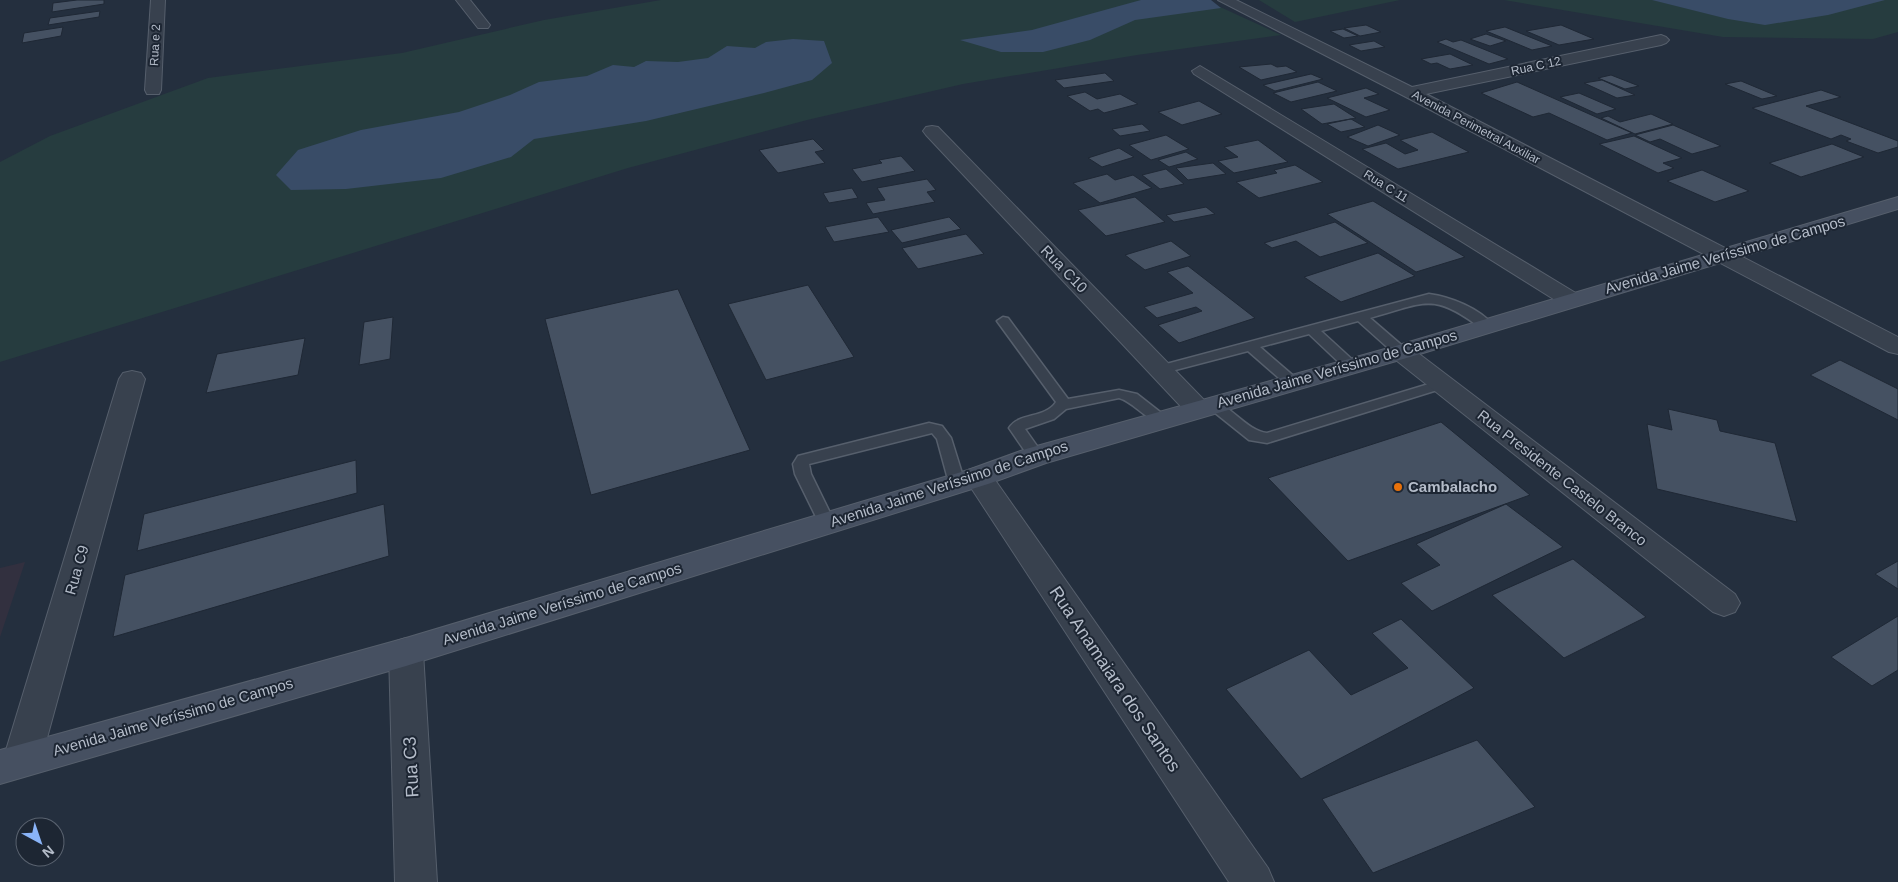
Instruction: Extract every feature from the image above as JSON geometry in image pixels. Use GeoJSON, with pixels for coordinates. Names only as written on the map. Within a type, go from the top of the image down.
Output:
{"type":"FeatureCollection","features":[{"type":"Feature","properties":{"kind":"street","name":"Rua e 2"},"geometry":{"type":"LineString","coordinates":[[152,90],[158,0]]}},
{"type":"Feature","properties":{"kind":"street"},"geometry":{"type":"LineString","coordinates":[[463,0],[482,25]]}},
{"type":"Feature","properties":{"kind":"street","name":"Avenida Perimetral Auxiliar"},"geometry":{"type":"LineString","coordinates":[[1225,0],[1410,92],[1898,347]]}},
{"type":"Feature","properties":{"kind":"street","name":"Rua C 12"},"geometry":{"type":"LineString","coordinates":[[1410,92],[1661,40]]}},
{"type":"Feature","properties":{"kind":"street","name":"Rua C 11"},"geometry":{"type":"LineString","coordinates":[[1200,71],[1571,300]]}},
{"type":"Feature","properties":{"kind":"street","name":"Rua C10"},"geometry":{"type":"LineString","coordinates":[[932,131],[1160,370],[1204,406]]}},
{"type":"Feature","properties":{"kind":"street","name":"Avenida Jaime Veríssimo de Campos"},"geometry":{"type":"LineString","coordinates":[[11,764],[406,652],[967,480],[1036,456],[1204,406],[1401,352],[1571,300],[1724,257],[1898,203]]}},
{"type":"Feature","properties":{"kind":"street","name":"Rua Presidente Castelo Branco"},"geometry":{"type":"LineString","coordinates":[[1401,352],[1724,603]]}},
{"type":"Feature","properties":{"kind":"street","name":"Rua C9"},"geometry":{"type":"LineString","coordinates":[[11,764],[132,379]]}},
{"type":"Feature","properties":{"kind":"street","name":"Rua Anamaiara dos Santos"},"geometry":{"type":"LineString","coordinates":[[967,480],[1253,882]]}},
{"type":"Feature","properties":{"kind":"street","name":"Rua C3"},"geometry":{"type":"LineString","coordinates":[[406,652],[416,882]]}},
{"type":"Feature","properties":{"kind":"lane"},"geometry":{"type":"LineString","coordinates":[[1160,370],[1362,318],[1430,298],[1444,299],[1459,305],[1487,326]]}},
{"type":"Feature","properties":{"kind":"lane"},"geometry":{"type":"LineString","coordinates":[[1362,318],[1401,352]]}},
{"type":"Feature","properties":{"kind":"lane"},"geometry":{"type":"LineString","coordinates":[[1003,321],[1058,393],[1062,405]]}},
{"type":"Feature","properties":{"kind":"lane"},"geometry":{"type":"LineString","coordinates":[[1313,330],[1351,366]]}},
{"type":"Feature","properties":{"kind":"lane"},"geometry":{"type":"LineString","coordinates":[[1252,346],[1292,382]]}},
{"type":"Feature","properties":{"kind":"lane"},"geometry":{"type":"LineString","coordinates":[[1204,406],[1254,436],[1267,438],[1442,384]]}},
{"type":"Feature","properties":{"kind":"lane"},"geometry":{"type":"LineString","coordinates":[[1036,456],[1016,428],[1023,422],[1050,416],[1062,405],[1119,394],[1132,397],[1162,419]]}},
{"type":"Feature","properties":{"kind":"lane"},"geometry":{"type":"LineString","coordinates":[[827,523],[803,474],[800,464],[803,460],[929,428],[937,429],[941,432],[967,480]]}},
{"type":"Feature","properties":{"kind":"shaded area"},"geometry":{"type":"Polygon","coordinates":[[[25,562],[0,637],[0,568],[25,562]]]}},
{"type":"Feature","properties":{"kind":"green space"},"geometry":{"type":"Polygon","coordinates":[[[661,0],[1205,0],[1281,35],[1137,55],[963,84],[807,120],[628,168],[0,362],[0,162],[50,136],[208,78],[402,53],[544,20],[661,0]]]}},
{"type":"Feature","properties":{"kind":"green space"},"geometry":{"type":"Polygon","coordinates":[[[1259,0],[1400,0],[1295,22],[1259,0]]]}},
{"type":"Feature","properties":{"kind":"green space"},"geometry":{"type":"Polygon","coordinates":[[[1504,0],[1898,0],[1898,32],[1873,39],[1723,37],[1504,0]]]}},
{"type":"Feature","properties":{"kind":"water"},"geometry":{"type":"Polygon","coordinates":[[[1141,0],[1211,0],[1221,8],[1135,20],[1090,40],[1043,52],[1001,52],[960,40],[1032,30],[1141,0]]]}},
{"type":"Feature","properties":{"kind":"water"},"geometry":{"type":"Polygon","coordinates":[[[1652,0],[1885,0],[1828,15],[1765,25],[1728,19],[1652,0]]]}},
{"type":"Feature","properties":{"kind":"water"},"geometry":{"type":"Polygon","coordinates":[[[793,39],[824,41],[832,63],[812,80],[764,93],[646,121],[534,139],[511,157],[441,178],[346,189],[291,190],[276,175],[298,150],[361,130],[459,112],[510,95],[539,82],[587,76],[613,65],[634,67],[646,61],[678,62],[708,58],[727,46],[755,48],[766,42],[793,39]]]}},
{"type":"Feature","properties":{"kind":"building"},"geometry":{"type":"Polygon","coordinates":[[[77,0],[104,0],[104,4],[52,12],[53,3],[77,0]]]}},
{"type":"Feature","properties":{"kind":"building"},"geometry":{"type":"Polygon","coordinates":[[[100,11],[99,17],[48,25],[50,18],[100,11]]]}},
{"type":"Feature","properties":{"kind":"building"},"geometry":{"type":"Polygon","coordinates":[[[1366,25],[1381,32],[1360,36],[1344,28],[1366,25]]]}},
{"type":"Feature","properties":{"kind":"building"},"geometry":{"type":"Polygon","coordinates":[[[1561,25],[1594,39],[1559,45],[1526,31],[1561,25]]]}},
{"type":"Feature","properties":{"kind":"building"},"geometry":{"type":"Polygon","coordinates":[[[63,27],[61,36],[22,43],[24,33],[63,27]]]}},
{"type":"Feature","properties":{"kind":"building"},"geometry":{"type":"Polygon","coordinates":[[[1505,27],[1552,46],[1532,50],[1486,31],[1505,27]]]}},
{"type":"Feature","properties":{"kind":"building"},"geometry":{"type":"Polygon","coordinates":[[[1343,29],[1358,36],[1344,38],[1330,31],[1343,29]]]}},
{"type":"Feature","properties":{"kind":"building"},"geometry":{"type":"Polygon","coordinates":[[[1486,34],[1506,41],[1490,46],[1470,39],[1486,34]]]}},
{"type":"Feature","properties":{"kind":"building"},"geometry":{"type":"Polygon","coordinates":[[[1446,39],[1453,42],[1461,40],[1508,59],[1489,64],[1437,42],[1446,39]]]}},
{"type":"Feature","properties":{"kind":"building"},"geometry":{"type":"Polygon","coordinates":[[[1374,41],[1385,47],[1361,51],[1349,45],[1374,41]]]}},
{"type":"Feature","properties":{"kind":"building"},"geometry":{"type":"Polygon","coordinates":[[[1450,54],[1473,65],[1450,69],[1421,59],[1450,54]]]}},
{"type":"Feature","properties":{"kind":"building"},"geometry":{"type":"Polygon","coordinates":[[[1271,64],[1277,67],[1286,66],[1297,72],[1261,80],[1239,67],[1271,64]]]}},
{"type":"Feature","properties":{"kind":"building"},"geometry":{"type":"Polygon","coordinates":[[[1105,73],[1114,81],[1064,88],[1055,80],[1105,73]]]}},
{"type":"Feature","properties":{"kind":"building"},"geometry":{"type":"Polygon","coordinates":[[[1311,74],[1323,79],[1275,91],[1263,85],[1311,74]]]}},
{"type":"Feature","properties":{"kind":"building"},"geometry":{"type":"Polygon","coordinates":[[[1611,75],[1639,86],[1625,89],[1598,78],[1611,75]]]}},
{"type":"Feature","properties":{"kind":"building"},"geometry":{"type":"Polygon","coordinates":[[[1602,80],[1635,95],[1617,98],[1584,83],[1602,80]]]}},
{"type":"Feature","properties":{"kind":"building"},"geometry":{"type":"Polygon","coordinates":[[[1741,81],[1777,96],[1762,99],[1725,84],[1741,81]]]}},
{"type":"Feature","properties":{"kind":"building"},"geometry":{"type":"Polygon","coordinates":[[[1318,82],[1337,91],[1291,102],[1273,93],[1318,82]]]}},
{"type":"Feature","properties":{"kind":"building"},"geometry":{"type":"Polygon","coordinates":[[[1517,82],[1632,133],[1607,140],[1549,113],[1533,117],[1481,93],[1517,82]]]}},
{"type":"Feature","properties":{"kind":"building"},"geometry":{"type":"Polygon","coordinates":[[[1366,88],[1379,94],[1364,98],[1390,110],[1366,117],[1327,98],[1366,88]]]}},
{"type":"Feature","properties":{"kind":"building"},"geometry":{"type":"Polygon","coordinates":[[[1821,90],[1841,97],[1806,106],[1898,141],[1898,147],[1878,153],[1846,141],[1851,139],[1841,135],[1831,139],[1752,108],[1821,90]]]}},
{"type":"Feature","properties":{"kind":"building"},"geometry":{"type":"Polygon","coordinates":[[[1085,92],[1097,99],[1120,94],[1138,104],[1104,113],[1098,109],[1090,111],[1067,96],[1085,92]]]}},
{"type":"Feature","properties":{"kind":"building"},"geometry":{"type":"Polygon","coordinates":[[[1579,93],[1616,109],[1597,114],[1560,97],[1579,93]]]}},
{"type":"Feature","properties":{"kind":"building"},"geometry":{"type":"Polygon","coordinates":[[[1199,101],[1222,114],[1182,125],[1158,112],[1199,101]]]}},
{"type":"Feature","properties":{"kind":"building"},"geometry":{"type":"Polygon","coordinates":[[[1334,104],[1356,118],[1322,124],[1301,109],[1334,104]]]}},
{"type":"Feature","properties":{"kind":"building"},"geometry":{"type":"Polygon","coordinates":[[[1651,114],[1673,124],[1635,134],[1601,118],[1608,116],[1620,122],[1651,114]]]}},
{"type":"Feature","properties":{"kind":"building"},"geometry":{"type":"Polygon","coordinates":[[[1351,119],[1365,127],[1341,132],[1327,124],[1351,119]]]}},
{"type":"Feature","properties":{"kind":"building"},"geometry":{"type":"Polygon","coordinates":[[[1142,124],[1150,131],[1120,136],[1112,129],[1142,124]]]}},
{"type":"Feature","properties":{"kind":"building"},"geometry":{"type":"Polygon","coordinates":[[[1378,125],[1400,135],[1368,146],[1347,137],[1378,125]]]}},
{"type":"Feature","properties":{"kind":"building"},"geometry":{"type":"Polygon","coordinates":[[[1673,125],[1721,146],[1692,154],[1660,139],[1650,142],[1635,135],[1673,125]]]}},
{"type":"Feature","properties":{"kind":"building"},"geometry":{"type":"Polygon","coordinates":[[[1432,132],[1469,152],[1398,169],[1362,149],[1386,143],[1405,154],[1418,150],[1400,140],[1432,132]]]}},
{"type":"Feature","properties":{"kind":"building"},"geometry":{"type":"Polygon","coordinates":[[[1166,135],[1189,149],[1151,160],[1129,145],[1166,135]]]}},
{"type":"Feature","properties":{"kind":"building"},"geometry":{"type":"Polygon","coordinates":[[[1634,136],[1682,158],[1663,163],[1674,168],[1658,173],[1599,144],[1634,136]]]}},
{"type":"Feature","properties":{"kind":"building"},"geometry":{"type":"Polygon","coordinates":[[[813,139],[824,150],[815,152],[825,163],[778,173],[759,150],[813,139]]]}},
{"type":"Feature","properties":{"kind":"building"},"geometry":{"type":"Polygon","coordinates":[[[1258,140],[1288,162],[1234,173],[1218,161],[1238,157],[1224,147],[1258,140]]]}},
{"type":"Feature","properties":{"kind":"building"},"geometry":{"type":"Polygon","coordinates":[[[1832,144],[1864,157],[1801,177],[1769,163],[1832,144]]]}},
{"type":"Feature","properties":{"kind":"building"},"geometry":{"type":"Polygon","coordinates":[[[1119,148],[1134,157],[1102,167],[1088,158],[1119,148]]]}},
{"type":"Feature","properties":{"kind":"building"},"geometry":{"type":"Polygon","coordinates":[[[1186,152],[1198,159],[1169,167],[1158,160],[1186,152]]]}},
{"type":"Feature","properties":{"kind":"building"},"geometry":{"type":"Polygon","coordinates":[[[901,156],[915,171],[862,182],[852,169],[882,163],[879,160],[901,156]]]}},
{"type":"Feature","properties":{"kind":"building"},"geometry":{"type":"Polygon","coordinates":[[[1213,163],[1226,174],[1188,180],[1176,168],[1213,163]]]}},
{"type":"Feature","properties":{"kind":"building"},"geometry":{"type":"Polygon","coordinates":[[[1295,165],[1323,182],[1259,198],[1236,182],[1277,173],[1274,170],[1295,165]]]}},
{"type":"Feature","properties":{"kind":"building"},"geometry":{"type":"Polygon","coordinates":[[[1166,169],[1184,184],[1160,189],[1142,175],[1166,169]]]}},
{"type":"Feature","properties":{"kind":"building"},"geometry":{"type":"Polygon","coordinates":[[[1702,170],[1749,191],[1715,202],[1667,181],[1702,170]]]}},
{"type":"Feature","properties":{"kind":"building"},"geometry":{"type":"Polygon","coordinates":[[[1107,174],[1115,180],[1133,175],[1152,188],[1100,203],[1073,183],[1107,174]]]}},
{"type":"Feature","properties":{"kind":"building"},"geometry":{"type":"Polygon","coordinates":[[[927,179],[936,190],[927,192],[935,202],[873,214],[866,203],[885,200],[877,188],[927,179]]]}},
{"type":"Feature","properties":{"kind":"building"},"geometry":{"type":"Polygon","coordinates":[[[852,188],[858,198],[829,203],[823,193],[852,188]]]}},
{"type":"Feature","properties":{"kind":"building"},"geometry":{"type":"Polygon","coordinates":[[[1135,197],[1165,222],[1106,236],[1078,210],[1135,197]]]}},
{"type":"Feature","properties":{"kind":"building"},"geometry":{"type":"Polygon","coordinates":[[[1373,201],[1465,257],[1416,272],[1327,214],[1373,201]]]}},
{"type":"Feature","properties":{"kind":"building"},"geometry":{"type":"Polygon","coordinates":[[[1206,207],[1215,214],[1174,222],[1166,215],[1206,207]]]}},
{"type":"Feature","properties":{"kind":"building"},"geometry":{"type":"Polygon","coordinates":[[[878,217],[889,232],[834,242],[825,227],[878,217]]]}},
{"type":"Feature","properties":{"kind":"building"},"geometry":{"type":"Polygon","coordinates":[[[949,217],[961,229],[902,243],[891,230],[949,217]]]}},
{"type":"Feature","properties":{"kind":"building"},"geometry":{"type":"Polygon","coordinates":[[[1335,222],[1368,243],[1320,257],[1296,241],[1272,248],[1264,243],[1335,222]]]}},
{"type":"Feature","properties":{"kind":"building"},"geometry":{"type":"Polygon","coordinates":[[[966,234],[984,254],[918,269],[902,248],[966,234]]]}},
{"type":"Feature","properties":{"kind":"building"},"geometry":{"type":"Polygon","coordinates":[[[1171,241],[1191,256],[1145,270],[1125,255],[1171,241]]]}},
{"type":"Feature","properties":{"kind":"building"},"geometry":{"type":"Polygon","coordinates":[[[1378,253],[1415,276],[1341,302],[1304,277],[1378,253]]]}},
{"type":"Feature","properties":{"kind":"building"},"geometry":{"type":"Polygon","coordinates":[[[1188,266],[1255,318],[1179,343],[1158,325],[1202,311],[1196,307],[1157,318],[1144,307],[1193,293],[1167,272],[1188,266]]]}},
{"type":"Feature","properties":{"kind":"building"},"geometry":{"type":"Polygon","coordinates":[[[808,285],[854,357],[766,380],[728,304],[808,285]]]}},
{"type":"Feature","properties":{"kind":"building"},"geometry":{"type":"Polygon","coordinates":[[[678,289],[750,450],[591,495],[545,319],[678,289]]]}},
{"type":"Feature","properties":{"kind":"building"},"geometry":{"type":"Polygon","coordinates":[[[393,317],[390,359],[359,365],[364,322],[393,317]]]}},
{"type":"Feature","properties":{"kind":"building"},"geometry":{"type":"Polygon","coordinates":[[[305,338],[298,375],[206,393],[217,354],[305,338]]]}},
{"type":"Feature","properties":{"kind":"building"},"geometry":{"type":"Polygon","coordinates":[[[1840,360],[1898,389],[1898,420],[1810,375],[1840,360]]]}},
{"type":"Feature","properties":{"kind":"building"},"geometry":{"type":"Polygon","coordinates":[[[1668,409],[1717,420],[1720,431],[1775,443],[1797,522],[1657,489],[1647,424],[1672,430],[1668,409]]]}},
{"type":"Feature","properties":{"kind":"building","name":"Cambalacho"},"geometry":{"type":"Polygon","coordinates":[[[1441,422],[1530,495],[1348,561],[1268,478],[1441,422]]]}},
{"type":"Feature","properties":{"kind":"building"},"geometry":{"type":"Polygon","coordinates":[[[356,460],[357,493],[137,551],[144,514],[356,460]]]}},
{"type":"Feature","properties":{"kind":"building"},"geometry":{"type":"Polygon","coordinates":[[[384,504],[389,556],[113,637],[125,575],[384,504]]]}},
{"type":"Feature","properties":{"kind":"building"},"geometry":{"type":"Polygon","coordinates":[[[1506,504],[1563,547],[1432,611],[1401,583],[1440,565],[1416,544],[1506,504]]]}},
{"type":"Feature","properties":{"kind":"building"},"geometry":{"type":"Polygon","coordinates":[[[1573,559],[1646,617],[1564,658],[1492,595],[1573,559]]]}},
{"type":"Feature","properties":{"kind":"building"},"geometry":{"type":"Polygon","coordinates":[[[1898,561],[1898,589],[1875,574],[1898,561]]]}},
{"type":"Feature","properties":{"kind":"building"},"geometry":{"type":"Polygon","coordinates":[[[1898,616],[1898,670],[1872,686],[1831,657],[1898,616]]]}},
{"type":"Feature","properties":{"kind":"building"},"geometry":{"type":"Polygon","coordinates":[[[1401,619],[1474,688],[1301,779],[1226,689],[1309,650],[1351,695],[1408,668],[1372,633],[1401,619]]]}},
{"type":"Feature","properties":{"kind":"building"},"geometry":{"type":"Polygon","coordinates":[[[1477,740],[1535,807],[1373,873],[1322,799],[1477,740]]]}},
{"type":"Feature","properties":{"kind":"place","name":"Cambalacho"},"geometry":{"type":"Point","coordinates":[1398,487]}}]}
